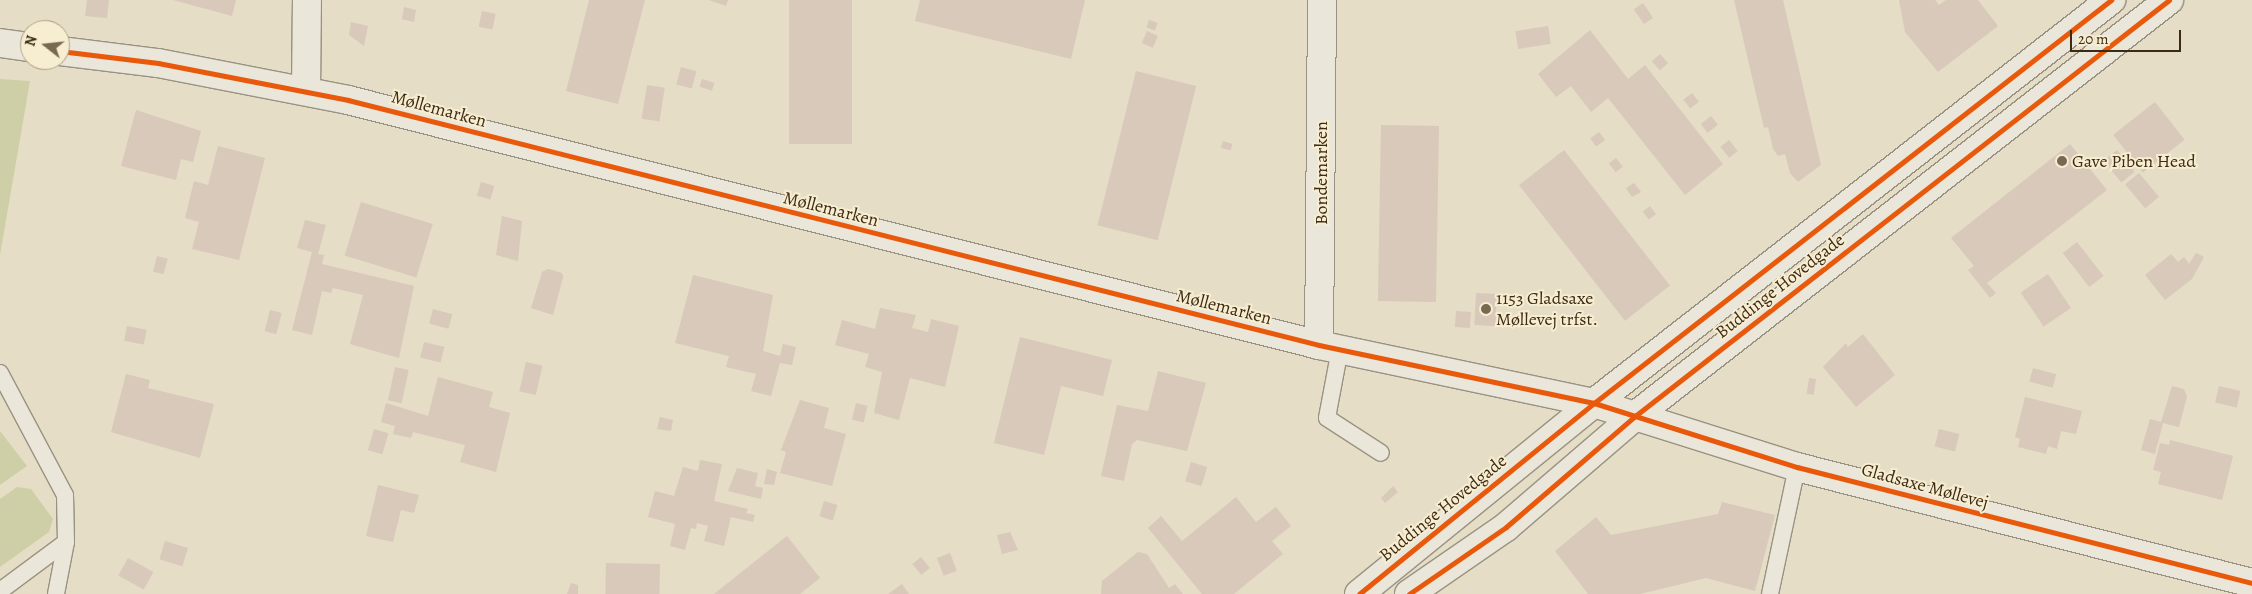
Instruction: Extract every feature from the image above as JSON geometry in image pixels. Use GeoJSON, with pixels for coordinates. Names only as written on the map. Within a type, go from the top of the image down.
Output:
{"type":"FeatureCollection","features":[{"type":"Feature","properties":{"kind":"street"},"geometry":{"type":"LineString","coordinates":[[306,91],[307,0]]}},
{"type":"Feature","properties":{"kind":"street","name":"Bondemarken"},"geometry":{"type":"LineString","coordinates":[[1322,0],[1330,347]]}},
{"type":"Feature","properties":{"kind":"street","name":"Buddinge Hovedgade"},"geometry":{"type":"LineString","coordinates":[[1358,594],[1594,403],[2111,0]]}},
{"type":"Feature","properties":{"kind":"street","name":"Buddinge Hovedgade"},"geometry":{"type":"LineString","coordinates":[[1409,594],[1506,527],[1635,416],[2169,0]]}},
{"type":"Feature","properties":{"kind":"street"},"geometry":{"type":"LineString","coordinates":[[1,49],[20,48]]}},
{"type":"Feature","properties":{"kind":"street","name":"Møllemarken"},"geometry":{"type":"LineString","coordinates":[[70,53],[306,91],[1330,347],[1594,403]]}},
{"type":"Feature","properties":{"kind":"street","name":"Gladsaxe Møllevej"},"geometry":{"type":"LineString","coordinates":[[1594,403],[1797,467],[2252,583]]}},
{"type":"Feature","properties":{"kind":"lane"},"geometry":{"type":"LineString","coordinates":[[1330,347],[1327,418],[1381,453]]}},
{"type":"Feature","properties":{"kind":"lane"},"geometry":{"type":"LineString","coordinates":[[0,373],[65,495],[66,542],[56,594]]}},
{"type":"Feature","properties":{"kind":"lane"},"geometry":{"type":"LineString","coordinates":[[1770,594],[1797,467]]}},
{"type":"Feature","properties":{"kind":"lane"},"geometry":{"type":"LineString","coordinates":[[0,591],[66,542]]}},
{"type":"Feature","properties":{"kind":"green space"},"geometry":{"type":"Polygon","coordinates":[[[0,79],[30,81],[0,255],[0,79]]]}},
{"type":"Feature","properties":{"kind":"green space"},"geometry":{"type":"Polygon","coordinates":[[[0,431],[27,466],[0,485],[0,431]]]}},
{"type":"Feature","properties":{"kind":"green space"},"geometry":{"type":"Polygon","coordinates":[[[17,487],[31,489],[53,519],[49,532],[0,567],[0,499],[17,487]]]}},
{"type":"Feature","properties":{"kind":"building"},"geometry":{"type":"Polygon","coordinates":[[[87,0],[109,0],[107,18],[85,16],[87,0]]]}},
{"type":"Feature","properties":{"kind":"building"},"geometry":{"type":"Polygon","coordinates":[[[173,0],[236,0],[232,16],[173,0]]]}},
{"type":"Feature","properties":{"kind":"building"},"geometry":{"type":"Polygon","coordinates":[[[589,0],[645,0],[618,104],[566,91],[589,0]]]}},
{"type":"Feature","properties":{"kind":"building"},"geometry":{"type":"Polygon","coordinates":[[[709,0],[728,0],[726,6],[709,0]]]}},
{"type":"Feature","properties":{"kind":"building"},"geometry":{"type":"Polygon","coordinates":[[[789,0],[852,0],[852,144],[789,144],[789,0]]]}},
{"type":"Feature","properties":{"kind":"building"},"geometry":{"type":"Polygon","coordinates":[[[920,0],[1085,0],[1071,59],[915,21],[920,0]]]}},
{"type":"Feature","properties":{"kind":"building"},"geometry":{"type":"Polygon","coordinates":[[[1734,0],[1783,0],[1821,165],[1798,182],[1790,173],[1785,154],[1778,156],[1773,149],[1768,127],[1764,128],[1734,0]]]}},
{"type":"Feature","properties":{"kind":"building"},"geometry":{"type":"Polygon","coordinates":[[[1899,0],[1935,0],[1939,5],[1946,0],[1978,0],[1998,26],[1938,72],[1905,32],[1899,0]]]}},
{"type":"Feature","properties":{"kind":"building"},"geometry":{"type":"Polygon","coordinates":[[[1643,3],[1653,18],[1644,24],[1634,9],[1643,3]]]}},
{"type":"Feature","properties":{"kind":"building"},"geometry":{"type":"Polygon","coordinates":[[[404,7],[416,10],[414,22],[402,19],[404,7]]]}},
{"type":"Feature","properties":{"kind":"building"},"geometry":{"type":"Polygon","coordinates":[[[482,11],[496,14],[492,30],[479,27],[482,11]]]}},
{"type":"Feature","properties":{"kind":"building"},"geometry":{"type":"Polygon","coordinates":[[[1149,20],[1158,23],[1155,30],[1147,28],[1149,20]]]}},
{"type":"Feature","properties":{"kind":"building"},"geometry":{"type":"Polygon","coordinates":[[[351,22],[368,26],[364,46],[349,35],[351,22]]]}},
{"type":"Feature","properties":{"kind":"building"},"geometry":{"type":"Polygon","coordinates":[[[1548,26],[1551,44],[1518,49],[1515,31],[1548,26]]]}},
{"type":"Feature","properties":{"kind":"building"},"geometry":{"type":"Polygon","coordinates":[[[1590,30],[1628,79],[1645,65],[1723,164],[1685,195],[1608,98],[1591,112],[1571,86],[1556,97],[1538,74],[1590,30]]]}},
{"type":"Feature","properties":{"kind":"building"},"geometry":{"type":"Polygon","coordinates":[[[1147,31],[1158,36],[1153,48],[1142,43],[1147,31]]]}},
{"type":"Feature","properties":{"kind":"building"},"geometry":{"type":"Polygon","coordinates":[[[1660,54],[1668,63],[1660,70],[1652,61],[1660,54]]]}},
{"type":"Feature","properties":{"kind":"building"},"geometry":{"type":"Polygon","coordinates":[[[681,67],[696,71],[692,89],[676,84],[681,67]]]}},
{"type":"Feature","properties":{"kind":"building"},"geometry":{"type":"Polygon","coordinates":[[[1136,71],[1196,86],[1158,240],[1098,225],[1136,71]]]}},
{"type":"Feature","properties":{"kind":"building"},"geometry":{"type":"Polygon","coordinates":[[[702,79],[714,83],[712,91],[700,87],[702,79]]]}},
{"type":"Feature","properties":{"kind":"building"},"geometry":{"type":"Polygon","coordinates":[[[647,85],[665,88],[659,121],[642,119],[647,85]]]}},
{"type":"Feature","properties":{"kind":"building"},"geometry":{"type":"Polygon","coordinates":[[[1692,93],[1699,102],[1690,108],[1683,100],[1692,93]]]}},
{"type":"Feature","properties":{"kind":"building"},"geometry":{"type":"Polygon","coordinates":[[[2155,102],[2185,140],[2143,172],[2113,135],[2155,102]]]}},
{"type":"Feature","properties":{"kind":"building"},"geometry":{"type":"Polygon","coordinates":[[[136,110],[201,131],[193,162],[181,159],[176,180],[121,166],[136,110]]]}},
{"type":"Feature","properties":{"kind":"building"},"geometry":{"type":"Polygon","coordinates":[[[1711,116],[1718,125],[1708,133],[1701,124],[1711,116]]]}},
{"type":"Feature","properties":{"kind":"building"},"geometry":{"type":"Polygon","coordinates":[[[1381,125],[1439,126],[1436,302],[1378,301],[1381,125]]]}},
{"type":"Feature","properties":{"kind":"building"},"geometry":{"type":"Polygon","coordinates":[[[1599,132],[1605,140],[1596,147],[1590,139],[1599,132]]]}},
{"type":"Feature","properties":{"kind":"building"},"geometry":{"type":"Polygon","coordinates":[[[1729,140],[1738,151],[1729,158],[1720,147],[1729,140]]]}},
{"type":"Feature","properties":{"kind":"building"},"geometry":{"type":"Polygon","coordinates":[[[1223,141],[1233,144],[1231,151],[1221,148],[1223,141]]]}},
{"type":"Feature","properties":{"kind":"building"},"geometry":{"type":"Polygon","coordinates":[[[2070,144],[2107,190],[1987,283],[1996,293],[1990,298],[1968,270],[1974,266],[1951,238],[2070,144]]]}},
{"type":"Feature","properties":{"kind":"building"},"geometry":{"type":"Polygon","coordinates":[[[218,146],[265,158],[239,260],[192,249],[199,222],[185,218],[194,181],[208,185],[218,146]]]}},
{"type":"Feature","properties":{"kind":"building"},"geometry":{"type":"Polygon","coordinates":[[[1564,150],[1670,286],[1625,321],[1519,185],[1564,150]]]}},
{"type":"Feature","properties":{"kind":"building"},"geometry":{"type":"Polygon","coordinates":[[[2117,150],[2135,172],[2121,182],[2104,161],[2117,150]]]}},
{"type":"Feature","properties":{"kind":"building"},"geometry":{"type":"Polygon","coordinates":[[[1616,158],[1623,167],[1616,172],[1609,164],[1616,158]]]}},
{"type":"Feature","properties":{"kind":"building"},"geometry":{"type":"Polygon","coordinates":[[[2139,173],[2159,197],[2145,208],[2125,185],[2139,173]]]}},
{"type":"Feature","properties":{"kind":"building"},"geometry":{"type":"Polygon","coordinates":[[[481,182],[494,186],[490,199],[477,195],[481,182]]]}},
{"type":"Feature","properties":{"kind":"building"},"geometry":{"type":"Polygon","coordinates":[[[1634,183],[1641,192],[1632,197],[1626,188],[1634,183]]]}},
{"type":"Feature","properties":{"kind":"building"},"geometry":{"type":"Polygon","coordinates":[[[361,202],[433,224],[416,277],[345,256],[361,202]]]}},
{"type":"Feature","properties":{"kind":"building"},"geometry":{"type":"Polygon","coordinates":[[[1650,206],[1656,214],[1649,219],[1643,211],[1650,206]]]}},
{"type":"Feature","properties":{"kind":"building"},"geometry":{"type":"Polygon","coordinates":[[[502,216],[522,221],[518,261],[496,255],[502,216]]]}},
{"type":"Feature","properties":{"kind":"building"},"geometry":{"type":"Polygon","coordinates":[[[305,220],[326,225],[318,254],[324,255],[322,264],[414,286],[399,358],[350,344],[363,295],[333,288],[331,293],[322,291],[312,335],[292,330],[312,252],[297,248],[305,220]]]}},
{"type":"Feature","properties":{"kind":"building"},"geometry":{"type":"Polygon","coordinates":[[[2077,242],[2103,276],[2089,287],[2063,253],[2077,242]]]}},
{"type":"Feature","properties":{"kind":"building"},"geometry":{"type":"Polygon","coordinates":[[[2196,253],[2204,257],[2192,279],[2165,300],[2145,275],[2171,254],[2178,262],[2184,257],[2189,264],[2196,253]]]}},
{"type":"Feature","properties":{"kind":"building"},"geometry":{"type":"Polygon","coordinates":[[[157,256],[168,259],[163,274],[153,271],[157,256]]]}},
{"type":"Feature","properties":{"kind":"building"},"geometry":{"type":"Polygon","coordinates":[[[548,269],[562,273],[563,277],[553,315],[531,308],[542,272],[548,269]]]}},
{"type":"Feature","properties":{"kind":"building"},"geometry":{"type":"Polygon","coordinates":[[[2048,274],[2071,308],[2044,326],[2021,292],[2048,274]]]}},
{"type":"Feature","properties":{"kind":"building"},"geometry":{"type":"Polygon","coordinates":[[[693,275],[773,295],[763,351],[780,356],[783,344],[796,347],[792,365],[780,363],[771,396],[751,391],[756,374],[726,367],[729,356],[675,343],[693,275]]]}},
{"type":"Feature","properties":{"kind":"building","name":"1153 Gladsaxe Møllevej trfst."},"geometry":{"type":"Polygon","coordinates":[[[1476,293],[1497,294],[1495,326],[1474,325],[1476,293]]]}},
{"type":"Feature","properties":{"kind":"building"},"geometry":{"type":"Polygon","coordinates":[[[880,308],[916,315],[912,328],[928,332],[931,319],[959,326],[945,387],[910,378],[899,420],[874,413],[882,372],[865,367],[869,354],[835,345],[842,320],[875,329],[880,308]]]}},
{"type":"Feature","properties":{"kind":"building"},"geometry":{"type":"Polygon","coordinates":[[[433,309],[452,314],[448,329],[429,323],[433,309]]]}},
{"type":"Feature","properties":{"kind":"building"},"geometry":{"type":"Polygon","coordinates":[[[270,310],[282,313],[276,334],[265,331],[270,310]]]}},
{"type":"Feature","properties":{"kind":"building"},"geometry":{"type":"Polygon","coordinates":[[[1456,311],[1471,312],[1470,328],[1455,327],[1456,311]]]}},
{"type":"Feature","properties":{"kind":"building"},"geometry":{"type":"Polygon","coordinates":[[[127,326],[147,330],[144,345],[124,341],[127,326]]]}},
{"type":"Feature","properties":{"kind":"building"},"geometry":{"type":"Polygon","coordinates":[[[1863,334],[1895,375],[1856,407],[1823,367],[1846,343],[1848,347],[1863,334]]]}},
{"type":"Feature","properties":{"kind":"building"},"geometry":{"type":"Polygon","coordinates":[[[1020,337],[1112,360],[1103,396],[1061,386],[1044,455],[994,443],[1020,337]]]}},
{"type":"Feature","properties":{"kind":"building"},"geometry":{"type":"Polygon","coordinates":[[[424,342],[444,347],[441,363],[420,358],[424,342]]]}},
{"type":"Feature","properties":{"kind":"building"},"geometry":{"type":"Polygon","coordinates":[[[526,362],[543,366],[536,395],[519,391],[526,362]]]}},
{"type":"Feature","properties":{"kind":"building"},"geometry":{"type":"Polygon","coordinates":[[[395,367],[409,370],[402,403],[388,400],[395,367]]]}},
{"type":"Feature","properties":{"kind":"building"},"geometry":{"type":"Polygon","coordinates":[[[2033,368],[2056,374],[2053,388],[2029,382],[2033,368]]]}},
{"type":"Feature","properties":{"kind":"building"},"geometry":{"type":"Polygon","coordinates":[[[1158,371],[1206,383],[1187,451],[1137,440],[1132,444],[1124,481],[1101,476],[1117,405],[1148,411],[1158,371]]]}},
{"type":"Feature","properties":{"kind":"building"},"geometry":{"type":"Polygon","coordinates":[[[126,374],[150,380],[148,388],[214,404],[200,458],[111,432],[126,374]]]}},
{"type":"Feature","properties":{"kind":"building"},"geometry":{"type":"Polygon","coordinates":[[[438,377],[493,392],[489,407],[510,413],[496,472],[460,462],[465,445],[413,432],[411,438],[393,434],[395,426],[381,422],[386,403],[428,416],[438,377]]]}},
{"type":"Feature","properties":{"kind":"building"},"geometry":{"type":"Polygon","coordinates":[[[1809,378],[1816,379],[1814,395],[1807,394],[1809,378]]]}},
{"type":"Feature","properties":{"kind":"building"},"geometry":{"type":"Polygon","coordinates":[[[2172,386],[2184,389],[2187,397],[2179,427],[2163,423],[2155,454],[2141,450],[2150,419],[2161,422],[2172,386]]]}},
{"type":"Feature","properties":{"kind":"building"},"geometry":{"type":"Polygon","coordinates":[[[2219,386],[2240,391],[2237,408],[2215,403],[2219,386]]]}},
{"type":"Feature","properties":{"kind":"building"},"geometry":{"type":"Polygon","coordinates":[[[2025,397],[2082,411],[2076,434],[2061,431],[2057,449],[2048,446],[2046,454],[2018,447],[2020,439],[2015,437],[2025,397]]]}},
{"type":"Feature","properties":{"kind":"building"},"geometry":{"type":"Polygon","coordinates":[[[800,400],[829,408],[824,428],[846,434],[832,486],[780,473],[786,452],[781,450],[800,400]]]}},
{"type":"Feature","properties":{"kind":"building"},"geometry":{"type":"Polygon","coordinates":[[[856,403],[868,406],[864,422],[852,419],[856,403]]]}},
{"type":"Feature","properties":{"kind":"building"},"geometry":{"type":"Polygon","coordinates":[[[660,417],[673,420],[671,431],[657,429],[660,417]]]}},
{"type":"Feature","properties":{"kind":"building"},"geometry":{"type":"Polygon","coordinates":[[[374,429],[388,433],[382,454],[368,450],[374,429]]]}},
{"type":"Feature","properties":{"kind":"building"},"geometry":{"type":"Polygon","coordinates":[[[1939,429],[1959,434],[1955,452],[1935,446],[1939,429]]]}},
{"type":"Feature","properties":{"kind":"building"},"geometry":{"type":"Polygon","coordinates":[[[2170,440],[2233,456],[2222,500],[2158,484],[2161,472],[2153,470],[2160,443],[2169,445],[2170,440]]]}},
{"type":"Feature","properties":{"kind":"building"},"geometry":{"type":"Polygon","coordinates":[[[700,460],[722,464],[714,501],[748,509],[746,513],[755,515],[753,522],[731,517],[724,546],[704,541],[708,526],[697,523],[696,529],[691,528],[685,550],[670,546],[675,524],[648,517],[655,491],[674,496],[683,467],[698,471],[700,460]]]}},
{"type":"Feature","properties":{"kind":"building"},"geometry":{"type":"Polygon","coordinates":[[[1191,462],[1207,467],[1201,486],[1185,481],[1191,462]]]}},
{"type":"Feature","properties":{"kind":"building"},"geometry":{"type":"Polygon","coordinates":[[[737,468],[758,473],[755,486],[763,488],[761,499],[728,491],[737,468]]]}},
{"type":"Feature","properties":{"kind":"building"},"geometry":{"type":"Polygon","coordinates":[[[767,469],[777,472],[774,485],[764,484],[767,469]]]}},
{"type":"Feature","properties":{"kind":"building"},"geometry":{"type":"Polygon","coordinates":[[[378,485],[419,495],[414,513],[401,510],[393,542],[366,536],[378,485]]]}},
{"type":"Feature","properties":{"kind":"building"},"geometry":{"type":"Polygon","coordinates":[[[1393,486],[1398,492],[1385,503],[1381,498],[1393,486]]]}},
{"type":"Feature","properties":{"kind":"building"},"geometry":{"type":"Polygon","coordinates":[[[1236,497],[1256,522],[1276,507],[1291,526],[1272,541],[1283,554],[1234,594],[1202,594],[1148,528],[1161,516],[1182,541],[1236,497]]]}},
{"type":"Feature","properties":{"kind":"building"},"geometry":{"type":"Polygon","coordinates":[[[824,501],[837,505],[833,520],[819,516],[824,501]]]}},
{"type":"Feature","properties":{"kind":"building"},"geometry":{"type":"Polygon","coordinates":[[[1722,502],[1775,515],[1755,591],[1706,578],[1640,594],[1588,594],[1555,551],[1596,517],[1611,535],[1718,514],[1722,502]]]}},
{"type":"Feature","properties":{"kind":"building"},"geometry":{"type":"Polygon","coordinates":[[[1010,532],[1018,550],[1002,554],[997,535],[1010,532]]]}},
{"type":"Feature","properties":{"kind":"building"},"geometry":{"type":"Polygon","coordinates":[[[787,536],[820,578],[800,594],[714,594],[787,536]]]}},
{"type":"Feature","properties":{"kind":"building"},"geometry":{"type":"Polygon","coordinates":[[[165,541],[188,548],[182,566],[159,559],[165,541]]]}},
{"type":"Feature","properties":{"kind":"building"},"geometry":{"type":"Polygon","coordinates":[[[1138,552],[1147,554],[1169,588],[1175,584],[1183,594],[1101,594],[1102,581],[1138,552]]]}},
{"type":"Feature","properties":{"kind":"building"},"geometry":{"type":"Polygon","coordinates":[[[950,553],[957,571],[944,576],[937,558],[950,553]]]}},
{"type":"Feature","properties":{"kind":"building"},"geometry":{"type":"Polygon","coordinates":[[[921,557],[930,568],[921,575],[912,564],[921,557]]]}},
{"type":"Feature","properties":{"kind":"building"},"geometry":{"type":"Polygon","coordinates":[[[128,558],[153,572],[144,590],[118,575],[128,558]]]}},
{"type":"Feature","properties":{"kind":"building"},"geometry":{"type":"Polygon","coordinates":[[[606,563],[660,564],[659,594],[605,594],[606,563]]]}},
{"type":"Feature","properties":{"kind":"building"},"geometry":{"type":"Polygon","coordinates":[[[571,583],[578,585],[578,594],[567,594],[571,583]]]}},
{"type":"Feature","properties":{"kind":"building"},"geometry":{"type":"Polygon","coordinates":[[[902,584],[909,594],[888,594],[902,584]]]}},
{"type":"Feature","properties":{"kind":"cycle path"},"geometry":{"type":"LineString","coordinates":[[1359,594],[1594,403],[2111,0]]}},
{"type":"Feature","properties":{"kind":"cycle path"},"geometry":{"type":"LineString","coordinates":[[1409,594],[1506,527],[1635,416],[2169,0]]}},
{"type":"Feature","properties":{"kind":"cycle path"},"geometry":{"type":"LineString","coordinates":[[70,52],[158,63],[348,100],[1319,345],[1594,403],[1797,467],[2252,583]]}},
{"type":"Feature","properties":{"kind":"place","name":"Gave Piben Head"},"geometry":{"type":"Point","coordinates":[2062,161]}},
{"type":"Feature","properties":{"kind":"place","name":"1153 Gladsaxe Møllevej trfst."},"geometry":{"type":"Point","coordinates":[1486,309]}}]}
